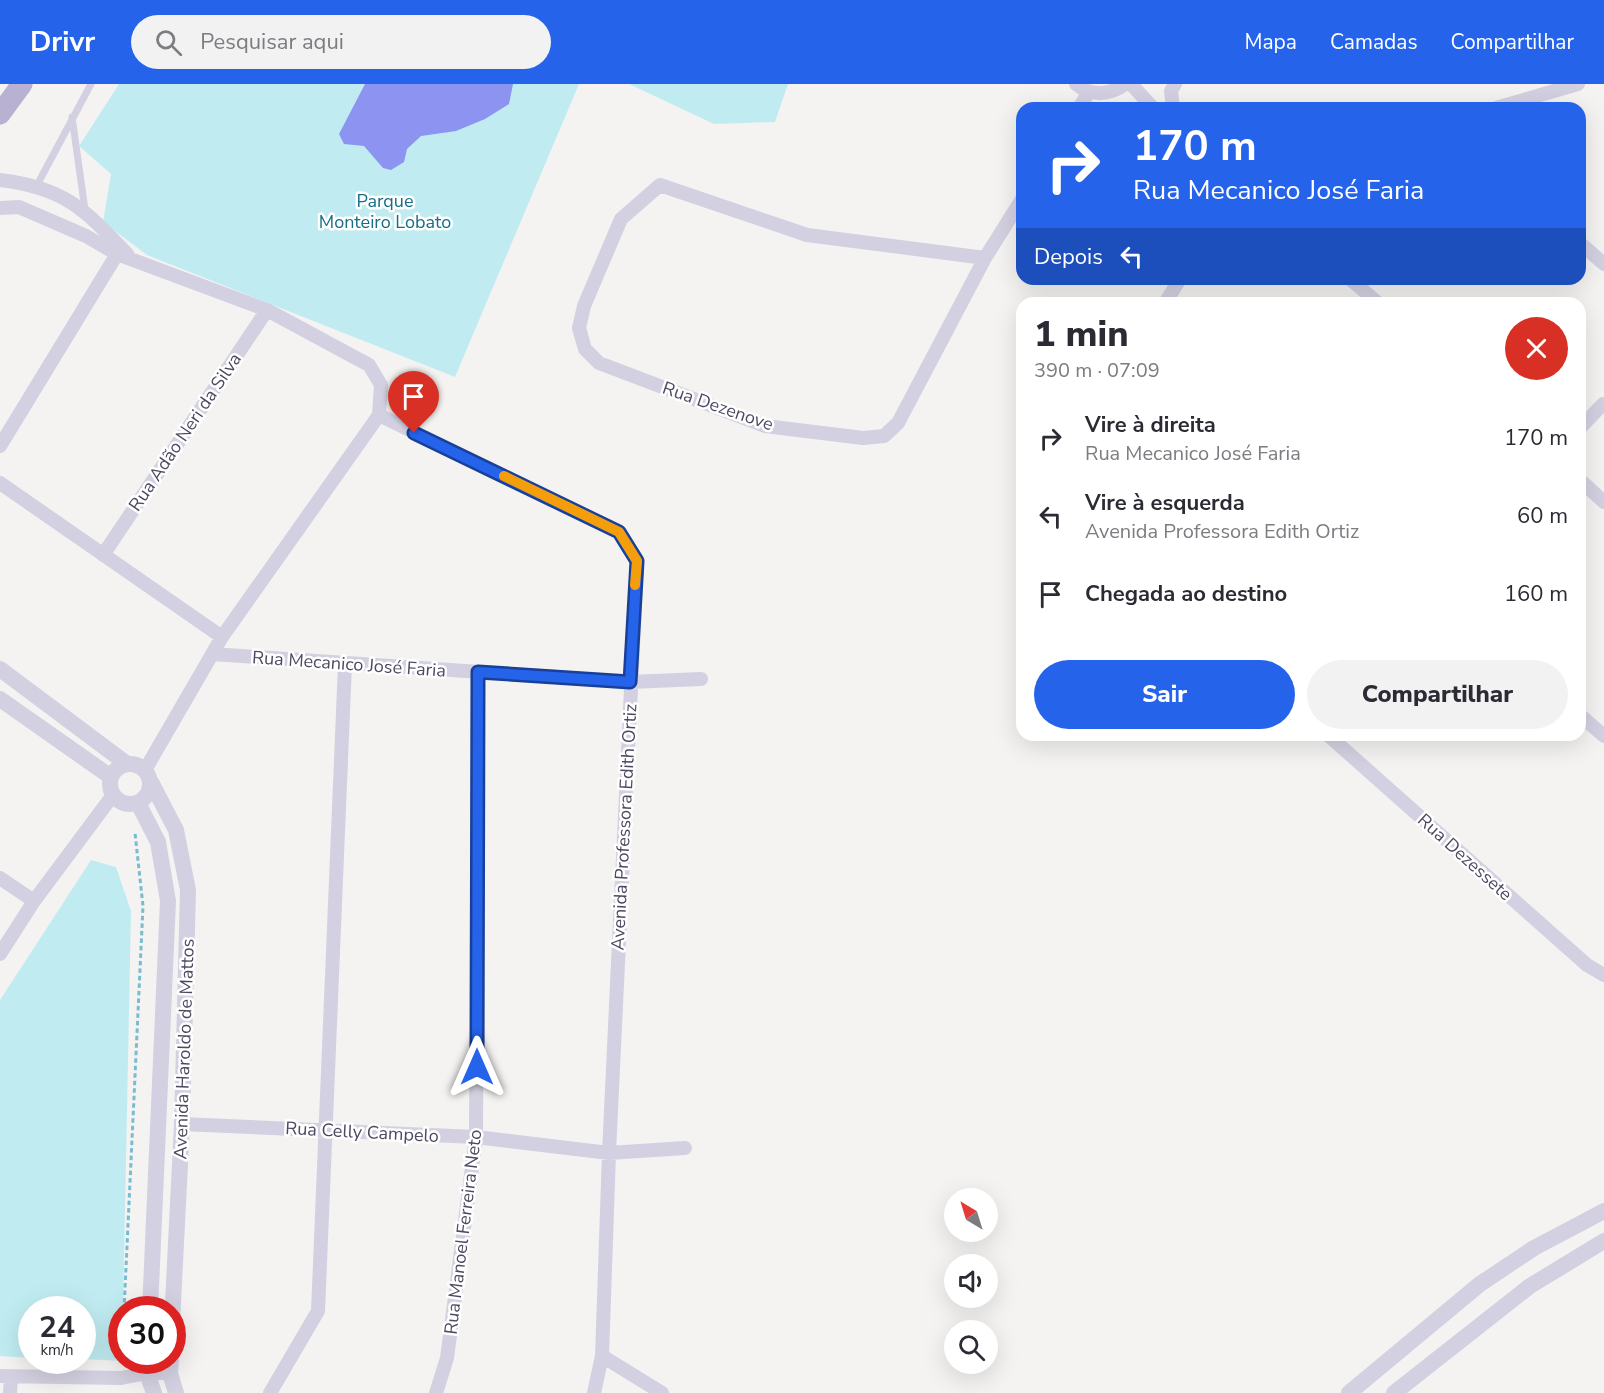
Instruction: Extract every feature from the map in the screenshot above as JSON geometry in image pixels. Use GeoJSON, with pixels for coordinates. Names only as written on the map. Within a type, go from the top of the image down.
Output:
{"type":"FeatureCollection","features":[{"type":"Feature","properties":{"kind":"main road"},"geometry":{"type":"LineString","coordinates":[[0,114],[22,84]]}},
{"type":"Feature","properties":{"kind":"street"},"geometry":{"type":"LineString","coordinates":[[1076,84],[1089,92],[1104,94],[1117,90],[1125,84]]}},
{"type":"Feature","properties":{"kind":"street"},"geometry":{"type":"LineString","coordinates":[[1131,84],[1148,102]]}},
{"type":"Feature","properties":{"kind":"street"},"geometry":{"type":"LineString","coordinates":[[1172,102],[1171,91],[1175,84]]}},
{"type":"Feature","properties":{"kind":"street"},"geometry":{"type":"LineString","coordinates":[[1526,102],[1578,84]]}},
{"type":"Feature","properties":{"kind":"street"},"geometry":{"type":"LineString","coordinates":[[1083,102],[1089,92]]}},
{"type":"Feature","properties":{"kind":"street"},"geometry":{"type":"LineString","coordinates":[[0,180],[36,187],[63,196],[85,210],[132,259]]}},
{"type":"Feature","properties":{"kind":"street","name":"Rua Dezenove"},"geometry":{"type":"LineString","coordinates":[[985,258],[807,235],[660,186],[621,219],[584,306],[579,328],[585,349],[599,363],[765,426],[863,438],[884,436],[898,423],[985,258],[1016,209]]}},
{"type":"Feature","properties":{"kind":"street"},"geometry":{"type":"LineString","coordinates":[[0,208],[19,207],[117,254],[267,310],[369,365],[381,385],[379,415],[212,654],[148,776],[148,794],[135,804],[124,804],[113,795]]}},
{"type":"Feature","properties":{"kind":"street"},"geometry":{"type":"LineString","coordinates":[[1586,248],[1604,264]]}},
{"type":"Feature","properties":{"kind":"street"},"geometry":{"type":"LineString","coordinates":[[0,446],[117,254]]}},
{"type":"Feature","properties":{"kind":"street"},"geometry":{"type":"LineString","coordinates":[[1357,285],[1370,297]]}},
{"type":"Feature","properties":{"kind":"street","name":"Rua Adão Neri da Silva"},"geometry":{"type":"LineString","coordinates":[[103,555],[267,310]]}},
{"type":"Feature","properties":{"kind":"street"},"geometry":{"type":"LineString","coordinates":[[1586,422],[1603,404]]}},
{"type":"Feature","properties":{"kind":"street","name":"Avenida Professora Edith Ortiz"},"geometry":{"type":"LineString","coordinates":[[379,415],[619,532],[637,561],[609,1153],[602,1356],[594,1393]]}},
{"type":"Feature","properties":{"kind":"street"},"geometry":{"type":"LineString","coordinates":[[0,483],[222,637]]}},
{"type":"Feature","properties":{"kind":"street"},"geometry":{"type":"LineString","coordinates":[[1586,486],[1604,502]]}},
{"type":"Feature","properties":{"kind":"street","name":"Rua Mecanico José Faria"},"geometry":{"type":"LineString","coordinates":[[212,654],[630,682],[701,679]]}},
{"type":"Feature","properties":{"kind":"street"},"geometry":{"type":"LineString","coordinates":[[270,1393],[318,1311],[345,664]]}},
{"type":"Feature","properties":{"kind":"street"},"geometry":{"type":"LineString","coordinates":[[0,669],[128,764],[140,766],[148,776]]}},
{"type":"Feature","properties":{"kind":"street","name":"Rua Manoel Ferreira Neto"},"geometry":{"type":"LineString","coordinates":[[436,1393],[447,1358],[476,1137],[478,672]]}},
{"type":"Feature","properties":{"kind":"street"},"geometry":{"type":"LineString","coordinates":[[0,699],[111,777]]}},
{"type":"Feature","properties":{"kind":"street"},"geometry":{"type":"LineString","coordinates":[[1586,720],[1604,736]]}},
{"type":"Feature","properties":{"kind":"street","name":"Rua Dezessete"},"geometry":{"type":"LineString","coordinates":[[1335,741],[1587,965],[1604,975]]}},
{"type":"Feature","properties":{"kind":"street"},"geometry":{"type":"LineString","coordinates":[[0,954],[34,901],[113,795],[111,777],[116,770],[128,764]]}},
{"type":"Feature","properties":{"kind":"street","name":"Avenida Haroldo de Mattos"},"geometry":{"type":"LineString","coordinates":[[148,776],[176,830],[189,890],[182,1124],[173,1296]]}},
{"type":"Feature","properties":{"kind":"street","name":"Avenida Haroldo de Mattos"},"geometry":{"type":"LineString","coordinates":[[135,804],[158,842],[168,901],[151,1296]]}},
{"type":"Feature","properties":{"kind":"street"},"geometry":{"type":"LineString","coordinates":[[0,878],[34,901]]}},
{"type":"Feature","properties":{"kind":"street","name":"Rua Celly Campelo"},"geometry":{"type":"LineString","coordinates":[[182,1124],[476,1137],[609,1153],[685,1148]]}},
{"type":"Feature","properties":{"kind":"street"},"geometry":{"type":"LineString","coordinates":[[1349,1393],[1480,1284],[1534,1248],[1604,1211]]}},
{"type":"Feature","properties":{"kind":"street"},"geometry":{"type":"LineString","coordinates":[[1394,1393],[1429,1363],[1530,1286],[1604,1241]]}},
{"type":"Feature","properties":{"kind":"street"},"geometry":{"type":"LineString","coordinates":[[602,1356],[662,1393]]}},
{"type":"Feature","properties":{"kind":"street"},"geometry":{"type":"LineString","coordinates":[[10,1393],[5,1376],[121,1378],[131,1374]]}},
{"type":"Feature","properties":{"kind":"street"},"geometry":{"type":"LineString","coordinates":[[150,1374],[154,1393]]}},
{"type":"Feature","properties":{"kind":"street"},"geometry":{"type":"LineString","coordinates":[[172,1374],[176,1393]]}},
{"type":"Feature","properties":{"kind":"lane"},"geometry":{"type":"LineString","coordinates":[[36,187],[91,84]]}},
{"type":"Feature","properties":{"kind":"lane"},"geometry":{"type":"LineString","coordinates":[[72,117],[85,210]]}},
{"type":"Feature","properties":{"kind":"path"},"geometry":{"type":"LineString","coordinates":[[125,1296],[143,906],[135,804]]}},
{"type":"Feature","properties":{"kind":"green space","name":"Parque Monteiro Lobato"},"geometry":{"type":"Polygon","coordinates":[[[119,84],[579,84],[455,377],[147,255],[103,222],[111,174],[79,146],[119,84]]]}},
{"type":"Feature","properties":{"kind":"green space"},"geometry":{"type":"Polygon","coordinates":[[[629,84],[788,84],[775,122],[714,124],[629,84]]]}},
{"type":"Feature","properties":{"kind":"green space"},"geometry":{"type":"Polygon","coordinates":[[[91,860],[116,867],[131,911],[123,1296],[108,1296],[108,1360],[96,1360],[96,1296],[18,1296],[18,1357],[0,1356],[0,1000],[91,860]]]}},
{"type":"Feature","properties":{"kind":"water"},"geometry":{"type":"Polygon","coordinates":[[[365,84],[513,84],[509,104],[485,119],[456,131],[421,136],[407,149],[404,162],[391,170],[383,168],[364,146],[344,144],[339,134],[365,84]]]}},
{"type":"Feature","properties":{"kind":"slow traffic"},"geometry":{"type":"LineString","coordinates":[[504,476],[619,532],[637,561],[635,585]]}},
{"type":"Feature","properties":{"kind":"route"},"geometry":{"type":"LineString","coordinates":[[414,433],[619,532],[637,561],[630,682],[478,672],[477,1067]]}}]}
